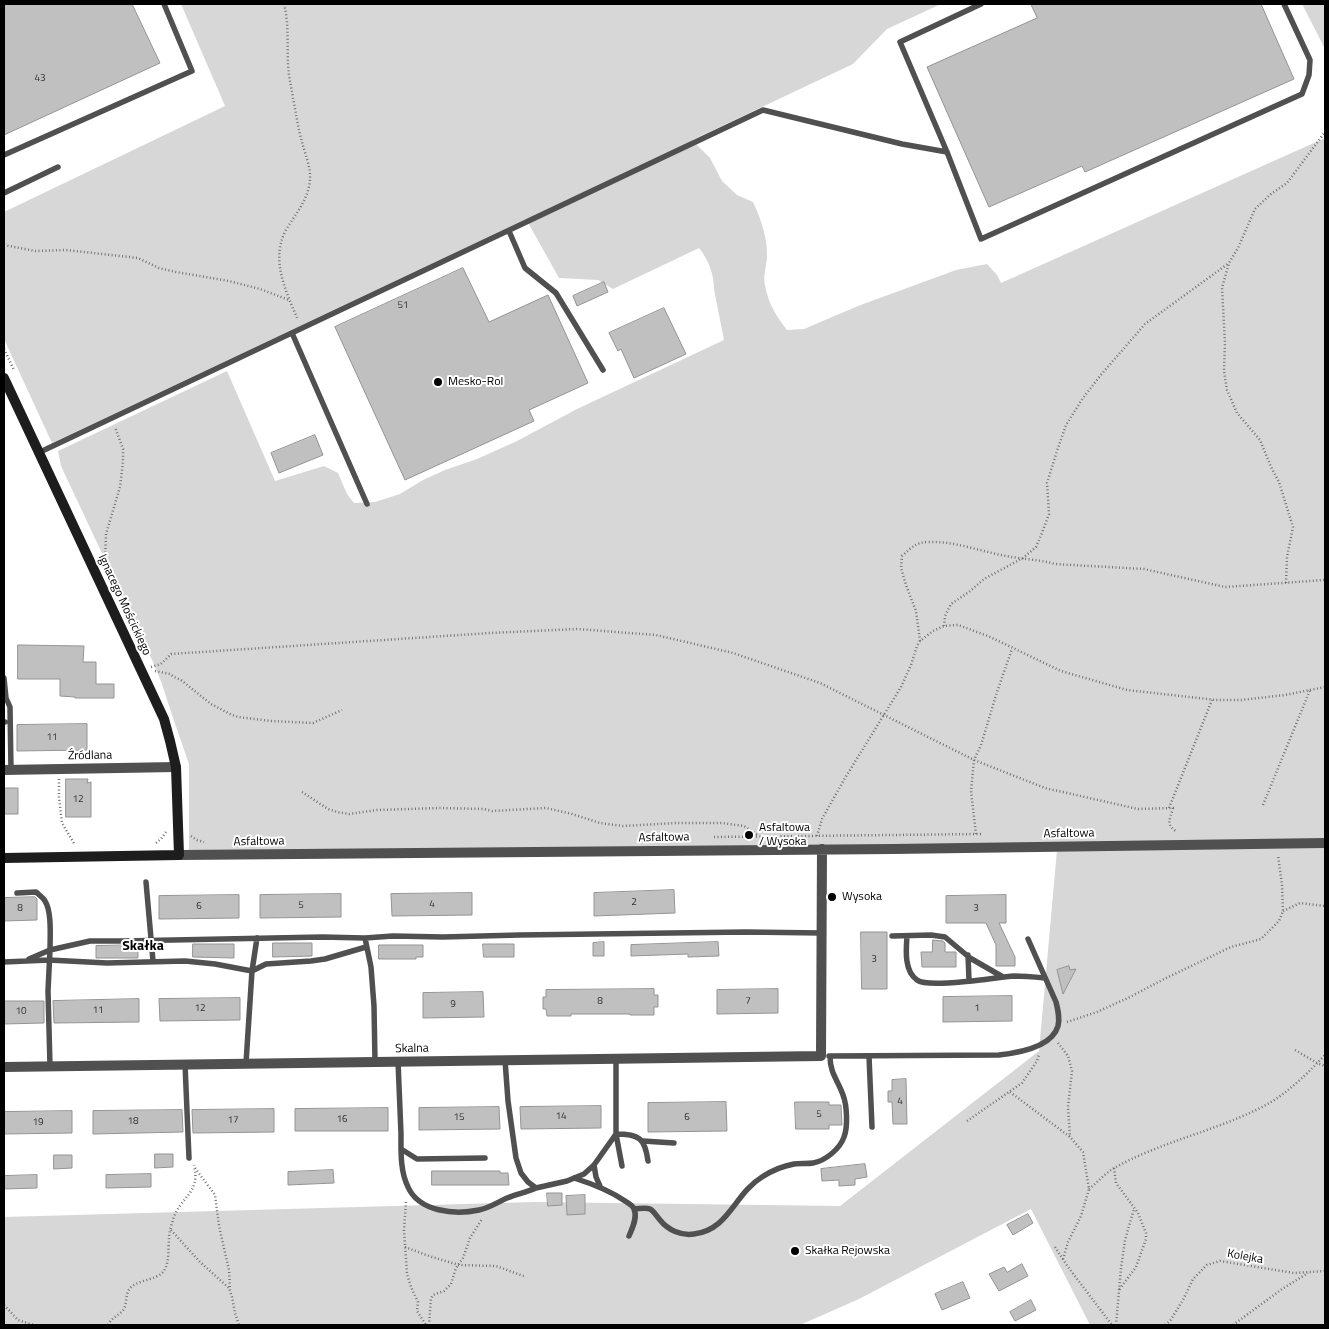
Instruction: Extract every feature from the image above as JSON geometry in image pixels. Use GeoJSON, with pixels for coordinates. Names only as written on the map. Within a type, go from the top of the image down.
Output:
{"type":"FeatureCollection","features":[{"type":"Feature","properties":{"kind":"street","name":"Ignacego Mościckiego"},"geometry":{"type":"LineString","coordinates":[[4,378],[164,719],[176,767],[179,855]]}},
{"type":"Feature","properties":{"kind":"street","name":"Źródlana"},"geometry":{"type":"LineString","coordinates":[[7,770],[176,767]]}},
{"type":"Feature","properties":{"kind":"street","name":"Asfaltowa"},"geometry":{"type":"LineString","coordinates":[[4,858],[1325,843]]}},
{"type":"Feature","properties":{"kind":"street"},"geometry":{"type":"LineString","coordinates":[[822,849],[822,933],[826,1056]]}},
{"type":"Feature","properties":{"kind":"street","name":"Skalna"},"geometry":{"type":"LineString","coordinates":[[4,1066],[826,1056]]}},
{"type":"Feature","properties":{"kind":"lane"},"geometry":{"type":"LineString","coordinates":[[4,155],[192,71],[164,4]]}},
{"type":"Feature","properties":{"kind":"lane"},"geometry":{"type":"LineString","coordinates":[[981,4],[900,42],[982,239],[1302,94],[1309,75],[1310,60],[1284,4]]}},
{"type":"Feature","properties":{"kind":"lane"},"geometry":{"type":"LineString","coordinates":[[38,453],[762,110],[902,144],[947,152]]}},
{"type":"Feature","properties":{"kind":"lane"},"geometry":{"type":"LineString","coordinates":[[4,192],[58,167]]}},
{"type":"Feature","properties":{"kind":"lane"},"geometry":{"type":"LineString","coordinates":[[508,231],[525,268],[556,293],[603,370]]}},
{"type":"Feature","properties":{"kind":"lane"},"geometry":{"type":"LineString","coordinates":[[292,333],[367,504]]}},
{"type":"Feature","properties":{"kind":"lane"},"geometry":{"type":"LineString","coordinates":[[4,678],[6,698],[10,707],[7,770]]}},
{"type":"Feature","properties":{"kind":"lane"},"geometry":{"type":"LineString","coordinates":[[146,882],[153,962]]}},
{"type":"Feature","properties":{"kind":"lane"},"geometry":{"type":"LineString","coordinates":[[17,893],[36,892],[45,901],[48,909],[50,926],[48,991],[50,1066]]}},
{"type":"Feature","properties":{"kind":"lane"},"geometry":{"type":"LineString","coordinates":[[25,961],[50,950],[90,941],[746,932],[822,933]]}},
{"type":"Feature","properties":{"kind":"lane"},"geometry":{"type":"LineString","coordinates":[[892,936],[945,936],[968,956],[1003,977]]}},
{"type":"Feature","properties":{"kind":"lane"},"geometry":{"type":"LineString","coordinates":[[907,936],[906,958],[916,980],[936,983],[1016,976],[1045,978]]}},
{"type":"Feature","properties":{"kind":"lane"},"geometry":{"type":"LineString","coordinates":[[246,1063],[252,971],[257,938]]}},
{"type":"Feature","properties":{"kind":"lane"},"geometry":{"type":"LineString","coordinates":[[365,938],[371,967],[375,1062]]}},
{"type":"Feature","properties":{"kind":"lane"},"geometry":{"type":"LineString","coordinates":[[634,1209],[650,1209],[665,1226],[675,1232],[682,1234],[706,1232],[724,1219],[743,1192],[763,1176],[794,1164],[813,1163],[824,1159],[843,1140],[846,1131],[843,1094],[834,1078],[826,1056],[999,1055],[1018,1053],[1049,1039],[1058,1027],[1059,1013],[1028,939]]}},
{"type":"Feature","properties":{"kind":"lane"},"geometry":{"type":"LineString","coordinates":[[4,962],[49,960],[107,963],[185,961],[252,971],[266,964],[318,960],[366,946]]}},
{"type":"Feature","properties":{"kind":"lane"},"geometry":{"type":"LineString","coordinates":[[968,956],[969,980]]}},
{"type":"Feature","properties":{"kind":"lane"},"geometry":{"type":"LineString","coordinates":[[869,1056],[872,1128]]}},
{"type":"Feature","properties":{"kind":"lane"},"geometry":{"type":"LineString","coordinates":[[616,1058],[616,1134],[622,1166]]}},
{"type":"Feature","properties":{"kind":"lane"},"geometry":{"type":"LineString","coordinates":[[505,1060],[508,1101],[516,1158],[521,1173],[536,1188]]}},
{"type":"Feature","properties":{"kind":"lane"},"geometry":{"type":"LineString","coordinates":[[398,1061],[401,1149],[407,1185],[420,1201],[432,1208],[446,1212],[481,1210],[536,1188],[584,1174],[594,1165],[616,1134]]}},
{"type":"Feature","properties":{"kind":"lane"},"geometry":{"type":"LineString","coordinates":[[185,1064],[189,1158]]}},
{"type":"Feature","properties":{"kind":"lane"},"geometry":{"type":"LineString","coordinates":[[616,1134],[633,1135],[644,1142],[648,1161]]}},
{"type":"Feature","properties":{"kind":"lane"},"geometry":{"type":"LineString","coordinates":[[642,1141],[674,1142]]}},
{"type":"Feature","properties":{"kind":"lane"},"geometry":{"type":"LineString","coordinates":[[401,1149],[417,1159],[485,1158]]}},
{"type":"Feature","properties":{"kind":"lane"},"geometry":{"type":"LineString","coordinates":[[594,1165],[600,1186]]}},
{"type":"Feature","properties":{"kind":"lane"},"geometry":{"type":"LineString","coordinates":[[574,1178],[613,1192],[631,1205],[634,1209],[635,1217],[630,1236]]}},
{"type":"Feature","properties":{"kind":"path"},"geometry":{"type":"LineString","coordinates":[[284,4],[287,15],[289,77],[300,136],[311,176],[310,190],[286,231],[280,246],[279,268],[289,300],[302,328]]}},
{"type":"Feature","properties":{"kind":"path"},"geometry":{"type":"LineString","coordinates":[[1286,583],[1287,557],[1293,527],[1280,482],[1271,467],[1260,440],[1237,413],[1227,390],[1224,371],[1226,342],[1222,288],[1229,263],[1238,248],[1255,209],[1271,194],[1287,183],[1325,132]]}},
{"type":"Feature","properties":{"kind":"path"},"geometry":{"type":"LineString","coordinates":[[4,245],[35,251],[66,250],[138,258],[159,268],[229,281],[260,289],[289,300]]}},
{"type":"Feature","properties":{"kind":"path"},"geometry":{"type":"LineString","coordinates":[[944,626],[945,616],[951,604],[984,579],[1023,558],[1036,547],[1049,514],[1047,483],[1057,451],[1066,425],[1083,398],[1145,324],[1229,263]]}},
{"type":"Feature","properties":{"kind":"path"},"geometry":{"type":"LineString","coordinates":[[4,349],[15,373]]}},
{"type":"Feature","properties":{"kind":"path"},"geometry":{"type":"LineString","coordinates":[[100,558],[104,567],[106,534],[120,487],[123,462],[123,449],[111,419]]}},
{"type":"Feature","properties":{"kind":"path"},"geometry":{"type":"LineString","coordinates":[[920,641],[916,610],[901,568],[902,556],[914,545],[928,542],[944,542],[1001,555],[1054,564],[1144,569],[1225,586],[1325,580]]}},
{"type":"Feature","properties":{"kind":"path"},"geometry":{"type":"LineString","coordinates":[[817,836],[822,819],[845,778],[901,687],[920,641],[933,631],[944,626],[958,625],[973,630],[1061,671],[1127,690],[1212,700],[1241,700],[1285,695],[1325,687]]}},
{"type":"Feature","properties":{"kind":"path"},"geometry":{"type":"LineString","coordinates":[[151,671],[162,664],[171,654],[490,632],[577,629],[656,635],[733,653],[820,683],[974,760],[1045,788],[1138,809],[1173,808],[1169,823],[1171,828],[1177,832],[1168,832]]}},
{"type":"Feature","properties":{"kind":"path"},"geometry":{"type":"LineString","coordinates":[[976,834],[971,791],[974,760],[981,745],[1012,649]]}},
{"type":"Feature","properties":{"kind":"path"},"geometry":{"type":"LineString","coordinates":[[147,661],[151,671]]}},
{"type":"Feature","properties":{"kind":"path"},"geometry":{"type":"LineString","coordinates":[[151,671],[170,674],[181,680],[211,704],[238,717],[272,722],[313,723],[342,710]]}},
{"type":"Feature","properties":{"kind":"path"},"geometry":{"type":"LineString","coordinates":[[1263,805],[1310,690]]}},
{"type":"Feature","properties":{"kind":"path"},"geometry":{"type":"LineString","coordinates":[[1169,808],[1212,700]]}},
{"type":"Feature","properties":{"kind":"path"},"geometry":{"type":"LineString","coordinates":[[58,769],[62,822],[75,843]]}},
{"type":"Feature","properties":{"kind":"path"},"geometry":{"type":"LineString","coordinates":[[302,792],[328,809],[349,814],[377,810],[431,808],[484,809],[492,811],[546,808],[608,825],[707,823],[737,825],[750,829],[760,836]]}},
{"type":"Feature","properties":{"kind":"path"},"geometry":{"type":"LineString","coordinates":[[190,834],[198,840],[207,842]]}},
{"type":"Feature","properties":{"kind":"path"},"geometry":{"type":"LineString","coordinates":[[712,837],[985,834]]}},
{"type":"Feature","properties":{"kind":"path"},"geometry":{"type":"LineString","coordinates":[[1058,1025],[1097,1012],[1231,947],[1261,939],[1279,921],[1283,911],[1282,885],[1276,844]]}},
{"type":"Feature","properties":{"kind":"path"},"geometry":{"type":"LineString","coordinates":[[1283,911],[1300,903],[1325,906]]}},
{"type":"Feature","properties":{"kind":"path"},"geometry":{"type":"LineString","coordinates":[[1052,1035],[1068,1056],[1072,1071],[1068,1107],[1070,1137]]}},
{"type":"Feature","properties":{"kind":"path"},"geometry":{"type":"LineString","coordinates":[[967,1121],[1022,1083],[1037,1061],[1044,1042]]}},
{"type":"Feature","properties":{"kind":"path"},"geometry":{"type":"LineString","coordinates":[[1295,1050],[1325,1066]]}},
{"type":"Feature","properties":{"kind":"path"},"geometry":{"type":"LineString","coordinates":[[1089,1189],[1114,1168],[1156,1148],[1234,1120],[1265,1105],[1289,1088],[1325,1055]]}},
{"type":"Feature","properties":{"kind":"path"},"geometry":{"type":"LineString","coordinates":[[1010,1092],[1070,1137],[1083,1152],[1089,1189],[1081,1216],[1068,1242],[1063,1258]]}},
{"type":"Feature","properties":{"kind":"path"},"geometry":{"type":"LineString","coordinates":[[189,1158],[215,1196],[219,1226],[229,1270],[230,1290],[239,1325]]}},
{"type":"Feature","properties":{"kind":"path"},"geometry":{"type":"LineString","coordinates":[[108,1325],[111,1319],[124,1309],[127,1293],[131,1287],[159,1275],[164,1270],[167,1262],[169,1236],[177,1208],[190,1194],[195,1185],[195,1168]]}},
{"type":"Feature","properties":{"kind":"path"},"geometry":{"type":"LineString","coordinates":[[1114,1168],[1116,1183],[1138,1214],[1146,1233],[1146,1240],[1136,1267],[1120,1290]]}},
{"type":"Feature","properties":{"kind":"path"},"geometry":{"type":"LineString","coordinates":[[407,1185],[404,1230],[407,1274],[418,1302],[417,1311],[427,1325]]}},
{"type":"Feature","properties":{"kind":"path"},"geometry":{"type":"LineString","coordinates":[[427,1325],[431,1298],[433,1295],[448,1289],[476,1227],[493,1204]]}},
{"type":"Feature","properties":{"kind":"path"},"geometry":{"type":"LineString","coordinates":[[1114,1325],[1125,1240],[1134,1208]]}},
{"type":"Feature","properties":{"kind":"path"},"geometry":{"type":"LineString","coordinates":[[171,1230],[200,1262],[230,1290]]}},
{"type":"Feature","properties":{"kind":"path"},"geometry":{"type":"LineString","coordinates":[[405,1247],[459,1264],[496,1266],[526,1277]]}},
{"type":"Feature","properties":{"kind":"path"},"geometry":{"type":"LineString","coordinates":[[1056,1247],[1114,1325]]}},
{"type":"Feature","properties":{"kind":"path","name":"Kolejka"},"geometry":{"type":"LineString","coordinates":[[1165,1325],[1170,1321],[1183,1300],[1193,1279],[1207,1265],[1220,1261],[1294,1274],[1325,1271]]}},
{"type":"Feature","properties":{"kind":"path"},"geometry":{"type":"LineString","coordinates":[[1234,1325],[1282,1289],[1309,1272]]}},
{"type":"Feature","properties":{"kind":"path"},"geometry":{"type":"LineString","coordinates":[[4,1305],[18,1320],[34,1325]]}},
{"type":"Feature","properties":{"kind":"shaded area"},"geometry":{"type":"Polygon","coordinates":[[[181,4],[941,4],[887,29],[853,64],[692,140],[710,158],[722,181],[737,195],[753,202],[765,236],[767,258],[764,279],[766,292],[779,320],[787,330],[804,329],[858,306],[956,270],[987,264],[997,275],[1001,283],[1325,138],[1325,1325],[1090,1325],[1031,1209],[859,1299],[800,1325],[4,1325],[4,1217],[535,1202],[840,1206],[1039,1051],[1057,850],[189,858],[189,764],[153,662],[61,466],[58,451],[227,371],[275,481],[324,466],[338,473],[347,494],[354,503],[375,502],[400,494],[423,480],[445,470],[477,459],[517,441],[577,409],[724,340],[712,272],[699,248],[613,289],[598,280],[559,278],[526,219],[52,443],[4,339],[4,212],[225,106],[181,4]]]}},
{"type":"Feature","properties":{"kind":"shaded area"},"geometry":{"type":"Polygon","coordinates":[[[1302,4],[1325,4],[1325,49],[1302,4]]]}},
{"type":"Feature","properties":{"kind":"building"},"geometry":{"type":"Polygon","coordinates":[[[4,4],[132,4],[160,63],[4,135],[4,4]]]}},
{"type":"Feature","properties":{"kind":"building"},"geometry":{"type":"Polygon","coordinates":[[[1031,4],[1261,4],[1294,79],[1085,172],[1082,166],[989,207],[927,67],[1037,18],[1031,4]]]}},
{"type":"Feature","properties":{"kind":"building","name":"Mesko-Rol"},"geometry":{"type":"Polygon","coordinates":[[[463,268],[489,322],[548,295],[588,383],[529,410],[534,421],[405,480],[335,327],[463,268]]]}},
{"type":"Feature","properties":{"kind":"building"},"geometry":{"type":"Polygon","coordinates":[[[604,282],[608,292],[577,306],[573,296],[604,282]]]}},
{"type":"Feature","properties":{"kind":"building"},"geometry":{"type":"Polygon","coordinates":[[[664,308],[686,354],[634,378],[621,349],[618,351],[609,333],[664,308]]]}},
{"type":"Feature","properties":{"kind":"building"},"geometry":{"type":"Polygon","coordinates":[[[315,435],[323,455],[279,473],[271,453],[315,435]]]}},
{"type":"Feature","properties":{"kind":"building"},"geometry":{"type":"Polygon","coordinates":[[[18,645],[84,646],[83,662],[96,662],[96,684],[114,684],[114,698],[60,696],[60,679],[18,679],[18,645]]]}},
{"type":"Feature","properties":{"kind":"building"},"geometry":{"type":"Polygon","coordinates":[[[87,724],[87,750],[17,751],[17,725],[87,724]]]}},
{"type":"Feature","properties":{"kind":"building"},"geometry":{"type":"Polygon","coordinates":[[[66,779],[88,779],[87,783],[91,782],[91,817],[66,817],[66,779]]]}},
{"type":"Feature","properties":{"kind":"building"},"geometry":{"type":"Polygon","coordinates":[[[4,788],[18,788],[18,814],[4,814],[4,788]]]}},
{"type":"Feature","properties":{"kind":"building"},"geometry":{"type":"Polygon","coordinates":[[[674,890],[675,913],[594,916],[594,893],[674,890]]]}},
{"type":"Feature","properties":{"kind":"building"},"geometry":{"type":"Polygon","coordinates":[[[472,893],[472,915],[392,916],[391,894],[472,893]]]}},
{"type":"Feature","properties":{"kind":"building"},"geometry":{"type":"Polygon","coordinates":[[[341,894],[341,917],[260,918],[260,895],[341,894]]]}},
{"type":"Feature","properties":{"kind":"building"},"geometry":{"type":"Polygon","coordinates":[[[239,895],[239,918],[159,919],[159,896],[239,895]]]}},
{"type":"Feature","properties":{"kind":"building"},"geometry":{"type":"Polygon","coordinates":[[[1006,895],[1006,923],[999,923],[1015,957],[1015,966],[996,966],[996,945],[986,923],[946,923],[946,896],[1006,895]]]}},
{"type":"Feature","properties":{"kind":"building"},"geometry":{"type":"Polygon","coordinates":[[[35,897],[37,899],[37,920],[4,921],[4,898],[35,897]]]}},
{"type":"Feature","properties":{"kind":"building"},"geometry":{"type":"Polygon","coordinates":[[[861,932],[887,932],[887,989],[862,989],[861,932]]]}},
{"type":"Feature","properties":{"kind":"building"},"geometry":{"type":"Polygon","coordinates":[[[933,940],[945,943],[945,952],[956,952],[956,967],[922,967],[921,952],[932,952],[933,940]]]}},
{"type":"Feature","properties":{"kind":"building"},"geometry":{"type":"Polygon","coordinates":[[[604,942],[604,956],[593,956],[593,943],[604,942]]]}},
{"type":"Feature","properties":{"kind":"building"},"geometry":{"type":"Polygon","coordinates":[[[718,942],[719,956],[688,957],[688,954],[631,956],[631,945],[718,942]]]}},
{"type":"Feature","properties":{"kind":"building"},"geometry":{"type":"Polygon","coordinates":[[[273,943],[312,943],[312,956],[273,957],[273,943]]]}},
{"type":"Feature","properties":{"kind":"building"},"geometry":{"type":"Polygon","coordinates":[[[193,944],[234,944],[234,958],[193,957],[193,944]]]}},
{"type":"Feature","properties":{"kind":"building"},"geometry":{"type":"Polygon","coordinates":[[[483,944],[514,944],[514,957],[484,957],[483,944]]]}},
{"type":"Feature","properties":{"kind":"building"},"geometry":{"type":"Polygon","coordinates":[[[138,945],[138,958],[96,958],[96,946],[138,945]]]}},
{"type":"Feature","properties":{"kind":"building"},"geometry":{"type":"Polygon","coordinates":[[[379,945],[423,945],[423,957],[416,957],[416,959],[379,959],[379,945]]]}},
{"type":"Feature","properties":{"kind":"building"},"geometry":{"type":"Polygon","coordinates":[[[1069,966],[1070,970],[1076,969],[1063,994],[1057,970],[1069,966]]]}},
{"type":"Feature","properties":{"kind":"building"},"geometry":{"type":"Polygon","coordinates":[[[654,989],[654,995],[658,995],[658,1007],[654,1007],[654,1015],[571,1014],[571,1016],[547,1016],[546,1009],[543,1009],[543,997],[546,997],[546,990],[654,989]]]}},
{"type":"Feature","properties":{"kind":"building"},"geometry":{"type":"Polygon","coordinates":[[[778,989],[778,1013],[717,1014],[717,990],[778,989]]]}},
{"type":"Feature","properties":{"kind":"building"},"geometry":{"type":"Polygon","coordinates":[[[483,992],[484,1017],[423,1018],[423,993],[483,992]]]}},
{"type":"Feature","properties":{"kind":"building"},"geometry":{"type":"Polygon","coordinates":[[[1012,996],[1012,1021],[943,1022],[943,997],[1012,996]]]}},
{"type":"Feature","properties":{"kind":"building"},"geometry":{"type":"Polygon","coordinates":[[[240,998],[240,1020],[160,1021],[159,999],[240,998]]]}},
{"type":"Feature","properties":{"kind":"building"},"geometry":{"type":"Polygon","coordinates":[[[139,999],[139,1022],[54,1023],[53,1001],[139,999]]]}},
{"type":"Feature","properties":{"kind":"building"},"geometry":{"type":"Polygon","coordinates":[[[4,1001],[44,1001],[44,1023],[4,1024],[4,1001]]]}},
{"type":"Feature","properties":{"kind":"building"},"geometry":{"type":"Polygon","coordinates":[[[906,1079],[907,1124],[893,1124],[892,1102],[888,1102],[888,1091],[892,1091],[892,1080],[906,1079]]]}},
{"type":"Feature","properties":{"kind":"building"},"geometry":{"type":"Polygon","coordinates":[[[726,1102],[727,1131],[648,1132],[648,1103],[726,1102]]]}},
{"type":"Feature","properties":{"kind":"building"},"geometry":{"type":"Polygon","coordinates":[[[795,1102],[829,1102],[829,1105],[841,1105],[842,1125],[829,1125],[829,1129],[796,1129],[795,1102]]]}},
{"type":"Feature","properties":{"kind":"building"},"geometry":{"type":"Polygon","coordinates":[[[601,1106],[601,1128],[521,1129],[520,1107],[601,1106]]]}},
{"type":"Feature","properties":{"kind":"building"},"geometry":{"type":"Polygon","coordinates":[[[499,1107],[500,1129],[419,1130],[419,1108],[499,1107]]]}},
{"type":"Feature","properties":{"kind":"building"},"geometry":{"type":"Polygon","coordinates":[[[388,1108],[388,1131],[295,1131],[295,1109],[388,1108]]]}},
{"type":"Feature","properties":{"kind":"building"},"geometry":{"type":"Polygon","coordinates":[[[274,1109],[274,1132],[193,1133],[192,1110],[274,1109]]]}},
{"type":"Feature","properties":{"kind":"building"},"geometry":{"type":"Polygon","coordinates":[[[182,1110],[183,1132],[93,1134],[93,1111],[182,1110]]]}},
{"type":"Feature","properties":{"kind":"building"},"geometry":{"type":"Polygon","coordinates":[[[72,1111],[72,1133],[4,1134],[4,1112],[72,1111]]]}},
{"type":"Feature","properties":{"kind":"building"},"geometry":{"type":"Polygon","coordinates":[[[155,1154],[173,1154],[173,1167],[155,1168],[155,1154]]]}},
{"type":"Feature","properties":{"kind":"building"},"geometry":{"type":"Polygon","coordinates":[[[54,1155],[72,1155],[72,1168],[54,1169],[54,1155]]]}},
{"type":"Feature","properties":{"kind":"building"},"geometry":{"type":"Polygon","coordinates":[[[865,1164],[867,1177],[855,1179],[855,1185],[839,1186],[839,1180],[822,1181],[821,1169],[865,1164]]]}},
{"type":"Feature","properties":{"kind":"building"},"geometry":{"type":"Polygon","coordinates":[[[333,1170],[334,1183],[288,1185],[288,1172],[333,1170]]]}},
{"type":"Feature","properties":{"kind":"building"},"geometry":{"type":"Polygon","coordinates":[[[432,1171],[500,1171],[500,1173],[508,1173],[509,1185],[432,1185],[432,1171]]]}},
{"type":"Feature","properties":{"kind":"building"},"geometry":{"type":"Polygon","coordinates":[[[151,1174],[151,1187],[106,1188],[106,1175],[151,1174]]]}},
{"type":"Feature","properties":{"kind":"building"},"geometry":{"type":"Polygon","coordinates":[[[37,1175],[37,1188],[4,1189],[4,1176],[37,1175]]]}},
{"type":"Feature","properties":{"kind":"building"},"geometry":{"type":"Polygon","coordinates":[[[547,1193],[562,1193],[562,1205],[548,1206],[547,1193]]]}},
{"type":"Feature","properties":{"kind":"building"},"geometry":{"type":"Polygon","coordinates":[[[585,1195],[585,1214],[567,1215],[566,1196],[585,1195]]]}},
{"type":"Feature","properties":{"kind":"building"},"geometry":{"type":"Polygon","coordinates":[[[1028,1214],[1033,1223],[1013,1235],[1007,1225],[1028,1214]]]}},
{"type":"Feature","properties":{"kind":"building"},"geometry":{"type":"Polygon","coordinates":[[[1022,1264],[1028,1276],[999,1291],[989,1274],[1004,1267],[1007,1272],[1022,1264]]]}},
{"type":"Feature","properties":{"kind":"building"},"geometry":{"type":"Polygon","coordinates":[[[963,1282],[970,1298],[942,1310],[935,1294],[963,1282]]]}},
{"type":"Feature","properties":{"kind":"building"},"geometry":{"type":"Polygon","coordinates":[[[1031,1300],[1036,1310],[1015,1321],[1010,1312],[1031,1300]]]}},
{"type":"Feature","properties":{"kind":"place","name":"Mesko-Rol"},"geometry":{"type":"Point","coordinates":[438,382]}},
{"type":"Feature","properties":{"kind":"place","name":"Asfaltowa / Wysoka"},"geometry":{"type":"Point","coordinates":[749,835]}},
{"type":"Feature","properties":{"kind":"place","name":"Wysoka"},"geometry":{"type":"Point","coordinates":[832,897]}},
{"type":"Feature","properties":{"kind":"place","name":"Skałka Rejowska"},"geometry":{"type":"Point","coordinates":[795,1251]}},
{"type":"Feature","properties":{"kind":"district","name":"Skałka"},"geometry":{"type":"Point","coordinates":[143,947]}}]}
